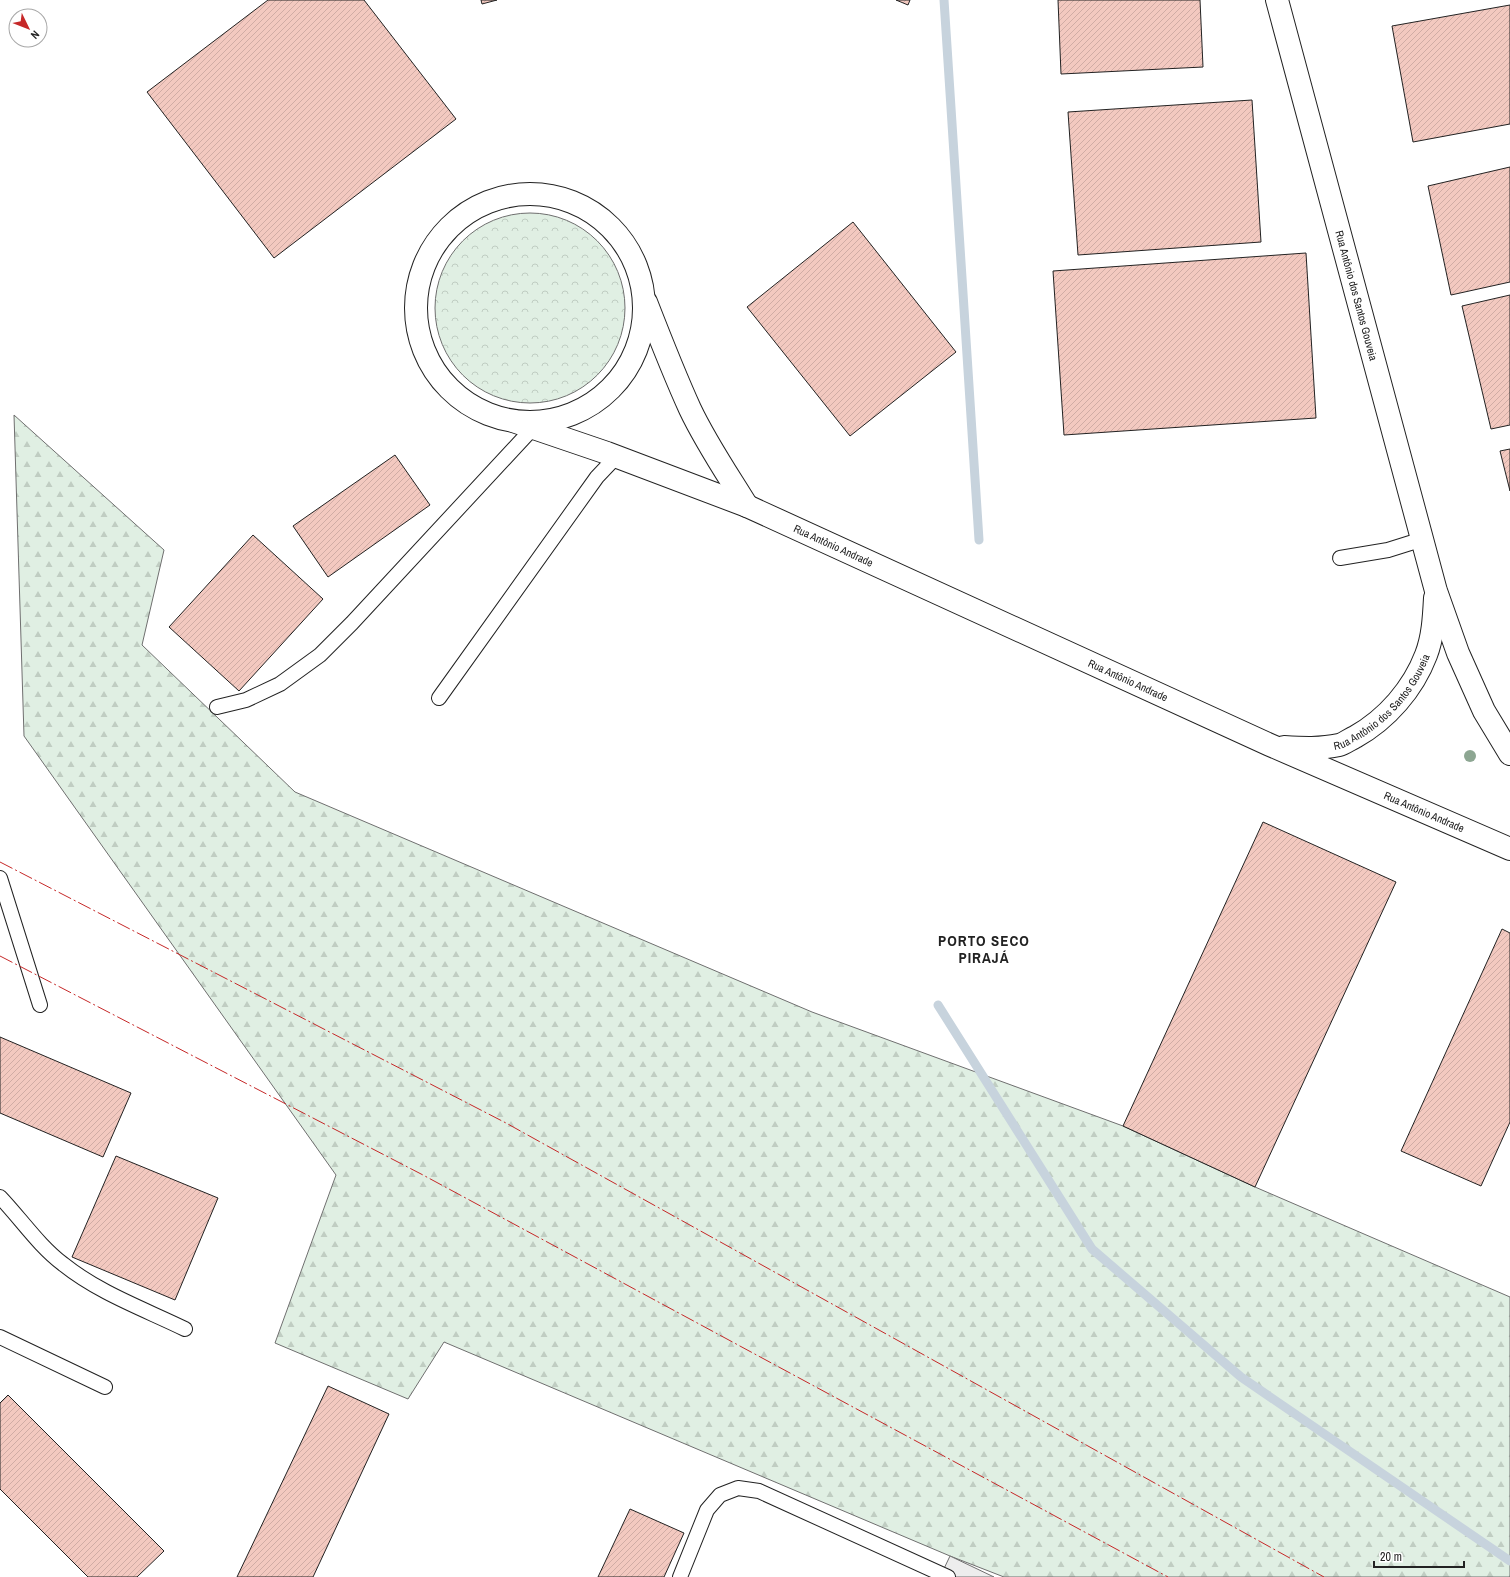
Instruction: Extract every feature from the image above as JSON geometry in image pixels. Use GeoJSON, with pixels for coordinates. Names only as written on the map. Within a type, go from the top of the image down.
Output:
{"type":"FeatureCollection","features":[{"type":"Feature","properties":{"kind":"street","name":"Rua Antônio dos Santos Gouveia"},"geometry":{"type":"LineString","coordinates":[[1277,0],[1436,591],[1458,652],[1484,711],[1510,754]]}},
{"type":"Feature","properties":{"kind":"street","name":"Rua Antônio Andrade"},"geometry":{"type":"LineString","coordinates":[[644,295],[633,258],[610,226],[578,204],[541,194],[502,197],[466,214],[437,241],[420,276],[415,315],[424,353],[445,386],[476,410],[616,457],[747,506],[1270,745],[1510,849]]}},
{"type":"Feature","properties":{"kind":"street"},"geometry":{"type":"LineString","coordinates":[[523,425],[553,420],[583,409],[609,390],[629,365],[641,335],[644,295]]}},
{"type":"Feature","properties":{"kind":"street"},"geometry":{"type":"LineString","coordinates":[[644,295],[668,359],[690,410],[747,506]]}},
{"type":"Feature","properties":{"kind":"street","name":"Rua Antônio dos Santos Gouveia"},"geometry":{"type":"LineString","coordinates":[[1270,745],[1308,749],[1340,745],[1367,730],[1391,710],[1410,686],[1426,655],[1433,627],[1436,591]]}},
{"type":"Feature","properties":{"kind":"lane"},"geometry":{"type":"LineString","coordinates":[[217,707],[246,700],[280,684],[320,655],[358,618],[523,425]]}},
{"type":"Feature","properties":{"kind":"lane"},"geometry":{"type":"LineString","coordinates":[[439,698],[597,477],[616,457]]}},
{"type":"Feature","properties":{"kind":"lane"},"geometry":{"type":"LineString","coordinates":[[1340,558],[1388,550],[1423,539]]}},
{"type":"Feature","properties":{"kind":"lane"},"geometry":{"type":"LineString","coordinates":[[0,878],[40,1005]]}},
{"type":"Feature","properties":{"kind":"lane"},"geometry":{"type":"LineString","coordinates":[[0,1197],[40,1242],[62,1264],[84,1279],[186,1329]]}},
{"type":"Feature","properties":{"kind":"lane"},"geometry":{"type":"LineString","coordinates":[[0,1337],[105,1387]]}},
{"type":"Feature","properties":{"kind":"lane"},"geometry":{"type":"LineString","coordinates":[[680,1577],[707,1510],[720,1494],[738,1488],[759,1491],[948,1577]]}},
{"type":"Feature","properties":{"kind":"green space"},"geometry":{"type":"Polygon","coordinates":[[[539,213],[549,214],[567,220],[591,234],[598,240],[604,247],[618,271],[624,289],[624,327],[618,345],[604,369],[598,376],[591,382],[567,396],[549,402],[521,403],[511,402],[485,392],[469,382],[456,369],[442,345],[436,327],[435,299],[436,289],[446,263],[456,247],[469,234],[493,220],[511,214],[539,213]]]}},
{"type":"Feature","properties":{"kind":"green space"},"geometry":{"type":"Polygon","coordinates":[[[14,415],[164,550],[142,645],[295,792],[812,1012],[1123,1126],[1255,1187],[1510,1297],[1510,1577],[1004,1577],[950,1556],[444,1342],[408,1399],[275,1343],[336,1175],[24,736],[14,415]]]}},
{"type":"Feature","properties":{"kind":"shaded area"},"geometry":{"type":"Polygon","coordinates":[[[950,1556],[994,1577],[940,1577],[950,1556]]]}},
{"type":"Feature","properties":{"kind":"building"},"geometry":{"type":"Polygon","coordinates":[[[268,0],[364,0],[456,119],[274,258],[147,92],[268,0]]]}},
{"type":"Feature","properties":{"kind":"building"},"geometry":{"type":"Polygon","coordinates":[[[481,0],[497,0],[482,4],[481,0]]]}},
{"type":"Feature","properties":{"kind":"building"},"geometry":{"type":"Polygon","coordinates":[[[896,0],[910,0],[908,5],[896,0]]]}},
{"type":"Feature","properties":{"kind":"building"},"geometry":{"type":"Polygon","coordinates":[[[1058,0],[1200,0],[1203,67],[1061,74],[1058,0]]]}},
{"type":"Feature","properties":{"kind":"building"},"geometry":{"type":"Polygon","coordinates":[[[1510,5],[1510,124],[1413,142],[1392,26],[1510,5]]]}},
{"type":"Feature","properties":{"kind":"building"},"geometry":{"type":"Polygon","coordinates":[[[1252,100],[1261,242],[1078,255],[1068,112],[1252,100]]]}},
{"type":"Feature","properties":{"kind":"building"},"geometry":{"type":"Polygon","coordinates":[[[1510,167],[1510,282],[1451,295],[1428,186],[1510,167]]]}},
{"type":"Feature","properties":{"kind":"building"},"geometry":{"type":"Polygon","coordinates":[[[853,222],[956,352],[850,436],[747,307],[853,222]]]}},
{"type":"Feature","properties":{"kind":"building"},"geometry":{"type":"Polygon","coordinates":[[[1306,253],[1316,418],[1064,435],[1053,271],[1306,253]]]}},
{"type":"Feature","properties":{"kind":"building"},"geometry":{"type":"Polygon","coordinates":[[[1510,295],[1510,425],[1491,429],[1462,306],[1510,295]]]}},
{"type":"Feature","properties":{"kind":"building"},"geometry":{"type":"Polygon","coordinates":[[[1510,449],[1510,491],[1500,451],[1510,449]]]}},
{"type":"Feature","properties":{"kind":"building"},"geometry":{"type":"Polygon","coordinates":[[[395,455],[430,505],[328,577],[293,526],[395,455]]]}},
{"type":"Feature","properties":{"kind":"building"},"geometry":{"type":"Polygon","coordinates":[[[253,535],[323,599],[239,691],[169,627],[253,535]]]}},
{"type":"Feature","properties":{"kind":"building"},"geometry":{"type":"Polygon","coordinates":[[[1263,822],[1396,882],[1255,1187],[1123,1126],[1263,822]]]}},
{"type":"Feature","properties":{"kind":"building"},"geometry":{"type":"Polygon","coordinates":[[[1502,929],[1510,933],[1510,1122],[1481,1186],[1401,1151],[1502,929]]]}},
{"type":"Feature","properties":{"kind":"building"},"geometry":{"type":"Polygon","coordinates":[[[0,1037],[131,1093],[103,1157],[0,1113],[0,1037]]]}},
{"type":"Feature","properties":{"kind":"building"},"geometry":{"type":"Polygon","coordinates":[[[116,1156],[218,1198],[175,1300],[72,1257],[116,1156]]]}},
{"type":"Feature","properties":{"kind":"building"},"geometry":{"type":"Polygon","coordinates":[[[328,1386],[389,1414],[313,1577],[237,1577],[328,1386]]]}},
{"type":"Feature","properties":{"kind":"building"},"geometry":{"type":"Polygon","coordinates":[[[8,1395],[164,1551],[137,1577],[88,1577],[0,1489],[0,1403],[8,1395]]]}},
{"type":"Feature","properties":{"kind":"building"},"geometry":{"type":"Polygon","coordinates":[[[630,1509],[684,1533],[664,1577],[598,1577],[630,1509]]]}},
{"type":"Feature","properties":{"kind":"waterway"},"geometry":{"type":"LineString","coordinates":[[944,0],[979,540]]}},
{"type":"Feature","properties":{"kind":"waterway"},"geometry":{"type":"LineString","coordinates":[[938,1005],[1092,1249],[1241,1377],[1510,1561]]}},
{"type":"Feature","properties":{"kind":"power"},"geometry":{"type":"LineString","coordinates":[[0,862],[506,1123],[1324,1577]]}},
{"type":"Feature","properties":{"kind":"power"},"geometry":{"type":"LineString","coordinates":[[0,956],[423,1175],[1168,1577]]}},
{"type":"Feature","properties":{"kind":"district","name":"PORTO SECO PIRAJÁ"},"geometry":{"type":"Point","coordinates":[984,950]}}]}
